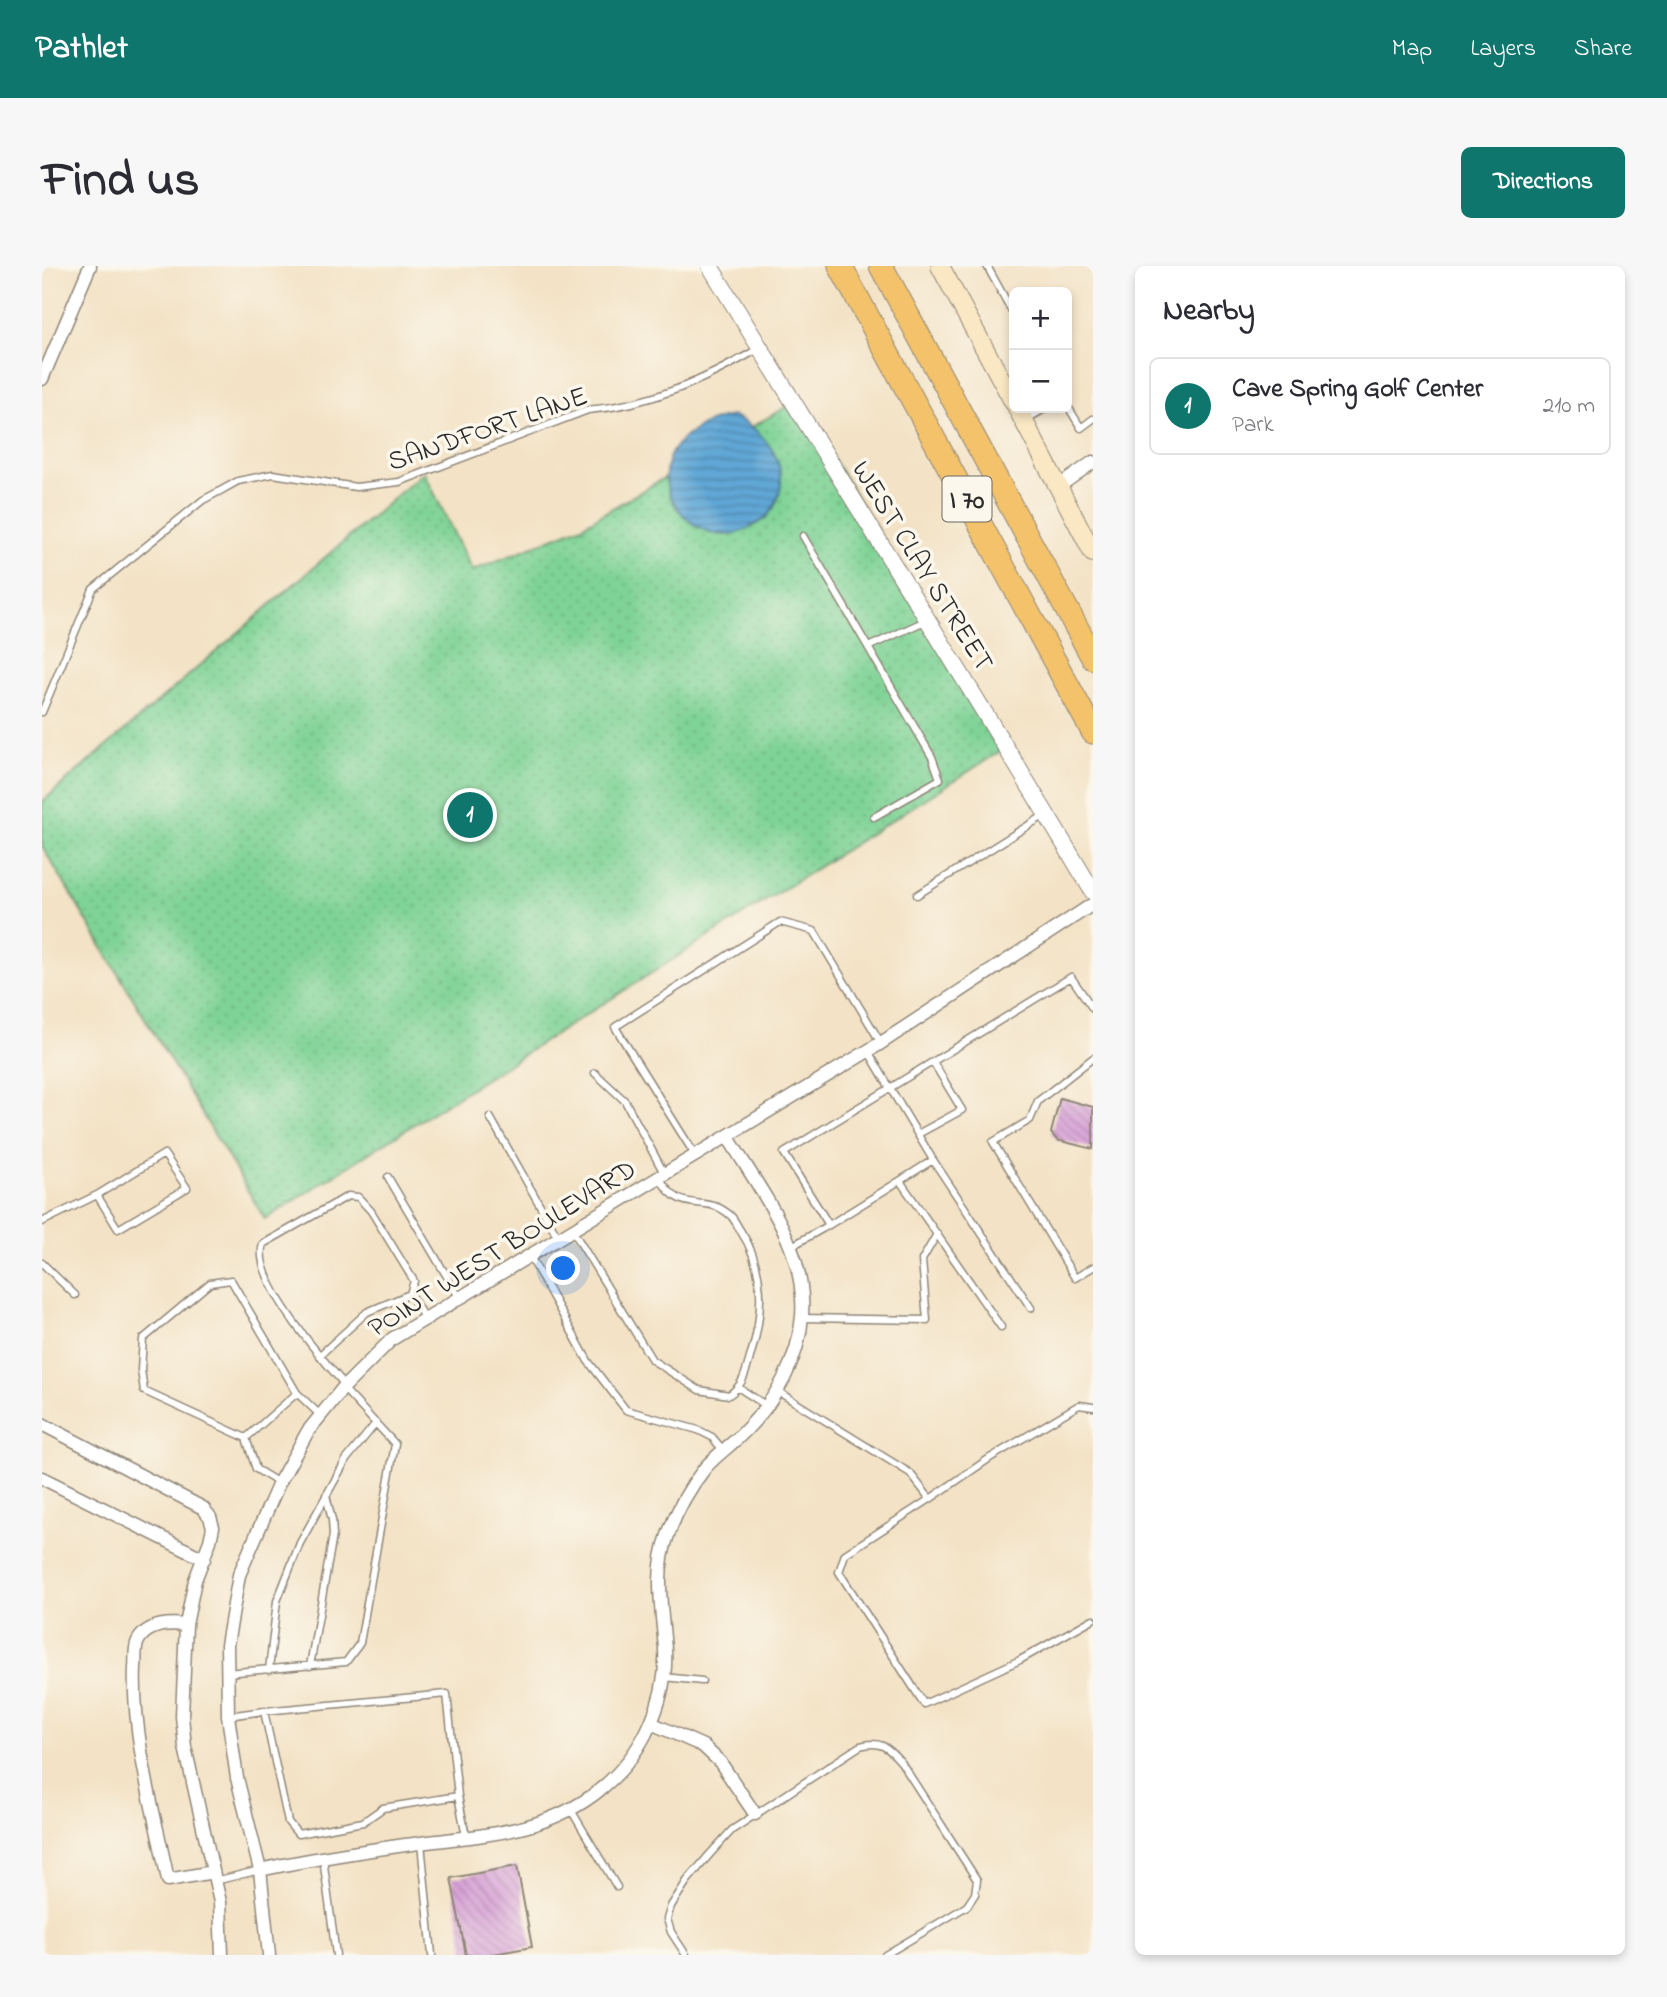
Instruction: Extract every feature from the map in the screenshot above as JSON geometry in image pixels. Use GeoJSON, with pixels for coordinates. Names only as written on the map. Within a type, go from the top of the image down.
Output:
{"type":"FeatureCollection","features":[{"type":"Feature","properties":{"kind":"highway","name":"I 70"},"geometry":{"type":"LineString","coordinates":[[840,266],[1093,732]]}},
{"type":"Feature","properties":{"kind":"highway","name":"I 70"},"geometry":{"type":"LineString","coordinates":[[881,266],[1093,658]]}},
{"type":"Feature","properties":{"kind":"main road"},"geometry":{"type":"LineString","coordinates":[[940,266],[1009,394]]}},
{"type":"Feature","properties":{"kind":"main road"},"geometry":{"type":"LineString","coordinates":[[1019,413],[1093,553]]}},
{"type":"Feature","properties":{"kind":"street"},"geometry":{"type":"LineString","coordinates":[[42,379],[90,266]]}},
{"type":"Feature","properties":{"kind":"street","name":"WEST CLAY STREET"},"geometry":{"type":"LineString","coordinates":[[710,266],[1093,892]]}},
{"type":"Feature","properties":{"kind":"street"},"geometry":{"type":"LineString","coordinates":[[1058,487],[1092,467]]}},
{"type":"Feature","properties":{"kind":"street","name":"POINT WEST BOULEVARD"},"geometry":{"type":"LineString","coordinates":[[269,1955],[260,1870],[237,1778],[228,1716],[227,1645],[239,1575],[279,1483],[320,1415],[392,1339],[881,1043],[1093,904]]}},
{"type":"Feature","properties":{"kind":"street"},"geometry":{"type":"LineString","coordinates":[[260,1870],[323,1856],[507,1831],[543,1823],[571,1810],[603,1787],[642,1741],[652,1723],[664,1677],[665,1651],[659,1589],[661,1563],[668,1535],[684,1500],[705,1468],[745,1432],[777,1391],[797,1346],[802,1318],[800,1274],[792,1246],[728,1137]]}},
{"type":"Feature","properties":{"kind":"street"},"geometry":{"type":"LineString","coordinates":[[42,1424],[203,1508],[210,1517],[213,1527],[195,1580],[186,1625],[182,1716],[185,1747],[220,1902],[222,1955]]}},
{"type":"Feature","properties":{"kind":"street"},"geometry":{"type":"LineString","coordinates":[[42,1478],[204,1559]]}},
{"type":"Feature","properties":{"kind":"street"},"geometry":{"type":"LineString","coordinates":[[186,1625],[169,1623],[146,1631],[136,1643],[134,1700],[138,1739],[168,1880],[214,1877]]}},
{"type":"Feature","properties":{"kind":"street"},"geometry":{"type":"LineString","coordinates":[[652,1723],[703,1746],[720,1762],[755,1814]]}},
{"type":"Feature","properties":{"kind":"lane"},"geometry":{"type":"LineString","coordinates":[[987,266],[1009,306]]}},
{"type":"Feature","properties":{"kind":"lane","name":"SANDFORT LANE"},"geometry":{"type":"LineString","coordinates":[[42,712],[93,589],[203,500],[238,481],[273,474],[356,487],[399,482],[588,410],[617,408],[668,393],[721,371],[760,348]]}},
{"type":"Feature","properties":{"kind":"lane"},"geometry":{"type":"LineString","coordinates":[[1072,413],[1081,428],[1093,419]]}},
{"type":"Feature","properties":{"kind":"lane"},"geometry":{"type":"LineString","coordinates":[[803,536],[932,757],[940,779],[874,817]]}},
{"type":"Feature","properties":{"kind":"lane"},"geometry":{"type":"LineString","coordinates":[[868,647],[927,620]]}},
{"type":"Feature","properties":{"kind":"lane"},"geometry":{"type":"LineString","coordinates":[[917,895],[1046,814]]}},
{"type":"Feature","properties":{"kind":"lane"},"geometry":{"type":"LineString","coordinates":[[695,1156],[615,1027],[780,922],[814,931],[881,1043]]}},
{"type":"Feature","properties":{"kind":"lane"},"geometry":{"type":"LineString","coordinates":[[829,1225],[784,1153],[1071,977],[1093,1009]]}},
{"type":"Feature","properties":{"kind":"lane"},"geometry":{"type":"LineString","coordinates":[[868,1051],[933,1160],[1031,1308]]}},
{"type":"Feature","properties":{"kind":"lane"},"geometry":{"type":"LineString","coordinates":[[1093,1058],[1038,1101],[1030,1120],[993,1142],[1075,1278],[1093,1267]]}},
{"type":"Feature","properties":{"kind":"lane"},"geometry":{"type":"LineString","coordinates":[[918,1134],[962,1110],[933,1062]]}},
{"type":"Feature","properties":{"kind":"lane"},"geometry":{"type":"LineString","coordinates":[[573,1231],[652,1360],[699,1390],[729,1395],[739,1388],[759,1327],[760,1314],[759,1277],[748,1242],[730,1216],[710,1205],[681,1201],[668,1193],[625,1101],[595,1073]]}},
{"type":"Feature","properties":{"kind":"lane"},"geometry":{"type":"LineString","coordinates":[[490,1117],[559,1239]]}},
{"type":"Feature","properties":{"kind":"lane"},"geometry":{"type":"LineString","coordinates":[[42,1222],[97,1195],[164,1154],[187,1188],[118,1229],[97,1195]]}},
{"type":"Feature","properties":{"kind":"lane"},"geometry":{"type":"LineString","coordinates":[[792,1246],[933,1160]]}},
{"type":"Feature","properties":{"kind":"lane"},"geometry":{"type":"LineString","coordinates":[[388,1177],[459,1297]]}},
{"type":"Feature","properties":{"kind":"lane"},"geometry":{"type":"LineString","coordinates":[[900,1181],[1001,1327]]}},
{"type":"Feature","properties":{"kind":"lane"},"geometry":{"type":"LineString","coordinates":[[227,1673],[346,1662],[360,1643],[395,1444],[306,1341],[269,1282],[260,1252],[263,1244],[348,1196],[358,1197],[371,1211],[414,1281],[410,1294],[424,1318]]}},
{"type":"Feature","properties":{"kind":"lane"},"geometry":{"type":"LineString","coordinates":[[802,1318],[927,1320],[922,1260],[937,1234]]}},
{"type":"Feature","properties":{"kind":"lane"},"geometry":{"type":"LineString","coordinates":[[530,1256],[588,1361],[626,1410],[698,1430],[712,1437],[723,1450]]}},
{"type":"Feature","properties":{"kind":"lane"},"geometry":{"type":"LineString","coordinates":[[42,1263],[75,1295]]}},
{"type":"Feature","properties":{"kind":"lane"},"geometry":{"type":"LineString","coordinates":[[279,1483],[256,1469],[246,1438],[144,1391],[141,1370],[143,1339],[210,1283],[231,1280],[297,1393],[320,1415]]}},
{"type":"Feature","properties":{"kind":"lane"},"geometry":{"type":"LineString","coordinates":[[319,1356],[367,1312],[410,1294]]}},
{"type":"Feature","properties":{"kind":"lane"},"geometry":{"type":"LineString","coordinates":[[739,1388],[767,1406]]}},
{"type":"Feature","properties":{"kind":"lane"},"geometry":{"type":"LineString","coordinates":[[777,1391],[910,1473],[930,1499]]}},
{"type":"Feature","properties":{"kind":"lane"},"geometry":{"type":"LineString","coordinates":[[246,1438],[297,1393]]}},
{"type":"Feature","properties":{"kind":"lane"},"geometry":{"type":"LineString","coordinates":[[1093,1407],[1079,1405],[990,1458],[845,1554],[839,1572],[924,1704],[1020,1660],[1093,1619]]}},
{"type":"Feature","properties":{"kind":"lane"},"geometry":{"type":"LineString","coordinates":[[269,1670],[277,1601],[300,1543],[346,1460],[376,1423]]}},
{"type":"Feature","properties":{"kind":"lane"},"geometry":{"type":"LineString","coordinates":[[310,1665],[332,1535],[332,1520],[326,1495]]}},
{"type":"Feature","properties":{"kind":"lane"},"geometry":{"type":"LineString","coordinates":[[664,1677],[702,1681]]}},
{"type":"Feature","properties":{"kind":"lane"},"geometry":{"type":"LineString","coordinates":[[228,1716],[447,1694],[458,1797],[466,1836]]}},
{"type":"Feature","properties":{"kind":"lane"},"geometry":{"type":"LineString","coordinates":[[264,1711],[288,1822],[298,1834],[363,1822],[383,1808],[458,1797]]}},
{"type":"Feature","properties":{"kind":"lane"},"geometry":{"type":"LineString","coordinates":[[686,1955],[671,1932],[667,1919],[671,1906],[687,1881],[710,1854],[732,1830],[755,1814],[860,1746],[871,1743],[890,1749],[901,1762],[976,1880],[975,1894],[967,1906],[885,1955]]}},
{"type":"Feature","properties":{"kind":"lane"},"geometry":{"type":"LineString","coordinates":[[571,1810],[617,1887]]}},
{"type":"Feature","properties":{"kind":"lane"},"geometry":{"type":"LineString","coordinates":[[421,1843],[432,1955]]}},
{"type":"Feature","properties":{"kind":"lane"},"geometry":{"type":"LineString","coordinates":[[323,1856],[336,1955]]}},
{"type":"Feature","properties":{"kind":"lane"},"geometry":{"type":"LineString","coordinates":[[214,1877],[260,1870]]}},
{"type":"Feature","properties":{"kind":"green space"},"geometry":{"type":"Polygon","coordinates":[[[798,400],[1007,747],[265,1219],[42,846],[42,802],[424,472],[472,571],[580,527],[798,400]]]}},
{"type":"Feature","properties":{"kind":"water"},"geometry":{"type":"Polygon","coordinates":[[[733,416],[746,423],[768,444],[776,457],[781,485],[777,500],[765,519],[747,529],[728,534],[709,532],[692,522],[678,508],[668,491],[666,471],[672,452],[689,434],[710,422],[733,416]]]}},
{"type":"Feature","properties":{"kind":"building"},"geometry":{"type":"Polygon","coordinates":[[[1060,1098],[1093,1107],[1093,1149],[1057,1140],[1051,1133],[1060,1098]]]}},
{"type":"Feature","properties":{"kind":"building"},"geometry":{"type":"Polygon","coordinates":[[[517,1866],[532,1947],[488,1955],[466,1955],[451,1878],[517,1866]]]}},
{"type":"Feature","properties":{"kind":"place","name":"Cave Spring Golf Center"},"geometry":{"type":"Point","coordinates":[470,815]}}]}
